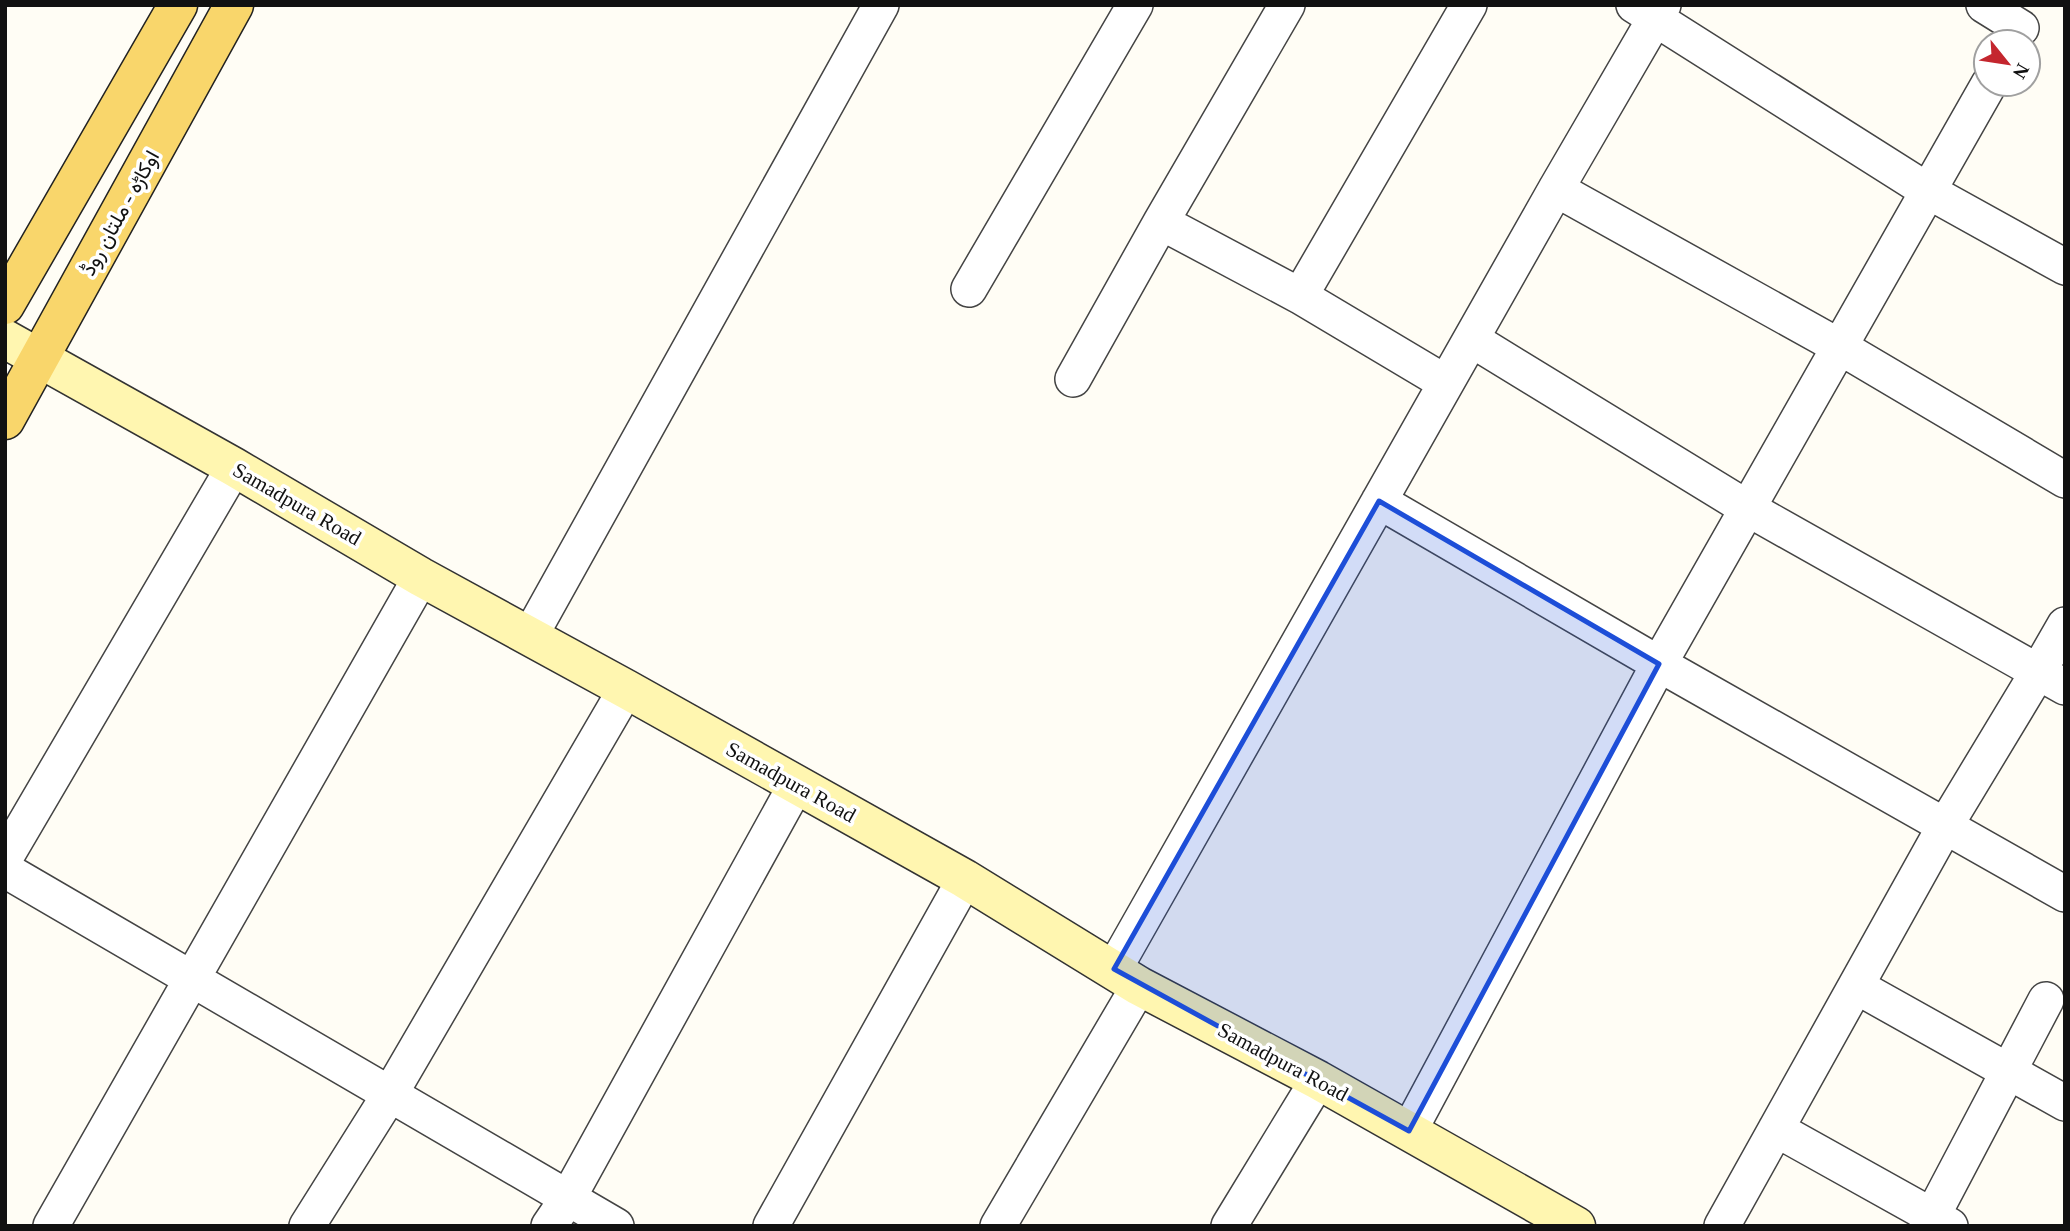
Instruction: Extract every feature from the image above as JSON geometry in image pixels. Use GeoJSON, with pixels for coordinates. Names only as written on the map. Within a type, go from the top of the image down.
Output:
{"type":"FeatureCollection","features":[{"type":"Feature","properties":{"kind":"main road"},"geometry":{"type":"LineString","coordinates":[[5,305],[178,5]]}},
{"type":"Feature","properties":{"kind":"main road","name":"اوکاڑہ - ملتان روڈ"},"geometry":{"type":"LineString","coordinates":[[5,420],[234,5]]}},
{"type":"Feature","properties":{"kind":"street"},"geometry":{"type":"LineString","coordinates":[[530,636],[881,5]]}},
{"type":"Feature","properties":{"kind":"street"},"geometry":{"type":"LineString","coordinates":[[969,289],[1135,5]]}},
{"type":"Feature","properties":{"kind":"street"},"geometry":{"type":"LineString","coordinates":[[1073,379],[1287,5]]}},
{"type":"Feature","properties":{"kind":"street"},"geometry":{"type":"LineString","coordinates":[[1300,296],[1469,5]]}},
{"type":"Feature","properties":{"kind":"street"},"geometry":{"type":"LineString","coordinates":[[1984,5],[2022,25]]}},
{"type":"Feature","properties":{"kind":"street"},"geometry":{"type":"LineString","coordinates":[[998,1226],[1379,501],[1556,189],[1651,9],[1928,191],[2065,267]]}},
{"type":"Feature","properties":{"kind":"street"},"geometry":{"type":"LineString","coordinates":[[1409,1131],[1659,664],[1981,98]]}},
{"type":"Feature","properties":{"kind":"street"},"geometry":{"type":"LineString","coordinates":[[1556,189],[1840,347],[2065,480]]}},
{"type":"Feature","properties":{"kind":"street"},"geometry":{"type":"LineString","coordinates":[[1161,222],[1300,296],[1446,383]]}},
{"type":"Feature","properties":{"kind":"street","name":"Samadpura Road"},"geometry":{"type":"LineString","coordinates":[[5,339],[234,467],[421,577],[965,879],[1127,978],[1318,1080],[1576,1226]]}},
{"type":"Feature","properties":{"kind":"street"},"geometry":{"type":"LineString","coordinates":[[1471,339],[1747,508],[2052,679]]}},
{"type":"Feature","properties":{"kind":"street"},"geometry":{"type":"LineString","coordinates":[[5,858],[234,467]]}},
{"type":"Feature","properties":{"kind":"street"},"geometry":{"type":"LineString","coordinates":[[1379,501],[1659,664],[2065,894]]}},
{"type":"Feature","properties":{"kind":"street"},"geometry":{"type":"LineString","coordinates":[[51,1226],[421,577]]}},
{"type":"Feature","properties":{"kind":"street"},"geometry":{"type":"LineString","coordinates":[[1722,1226],[1945,826],[2052,679],[2065,625]]}},
{"type":"Feature","properties":{"kind":"street"},"geometry":{"type":"LineString","coordinates":[[307,1226],[390,1094],[626,689]]}},
{"type":"Feature","properties":{"kind":"street"},"geometry":{"type":"LineString","coordinates":[[558,1212],[796,785]]}},
{"type":"Feature","properties":{"kind":"street"},"geometry":{"type":"LineString","coordinates":[[5,870],[390,1094],[558,1212],[616,1226]]}},
{"type":"Feature","properties":{"kind":"street"},"geometry":{"type":"LineString","coordinates":[[772,1226],[965,879]]}},
{"type":"Feature","properties":{"kind":"street"},"geometry":{"type":"LineString","coordinates":[[1856,986],[2065,1102]]}},
{"type":"Feature","properties":{"kind":"street"},"geometry":{"type":"LineString","coordinates":[[1776,1129],[1937,1222],[2008,1071],[2046,1000]]}},
{"type":"Feature","properties":{"kind":"street"},"geometry":{"type":"LineString","coordinates":[[1229,1226],[1318,1080]]}},
{"type":"Feature","properties":{"kind":"highlighted area"},"geometry":{"type":"Polygon","coordinates":[[[1379,501],[1659,664],[1409,1131],[1114,969],[1379,501]]]}}]}
